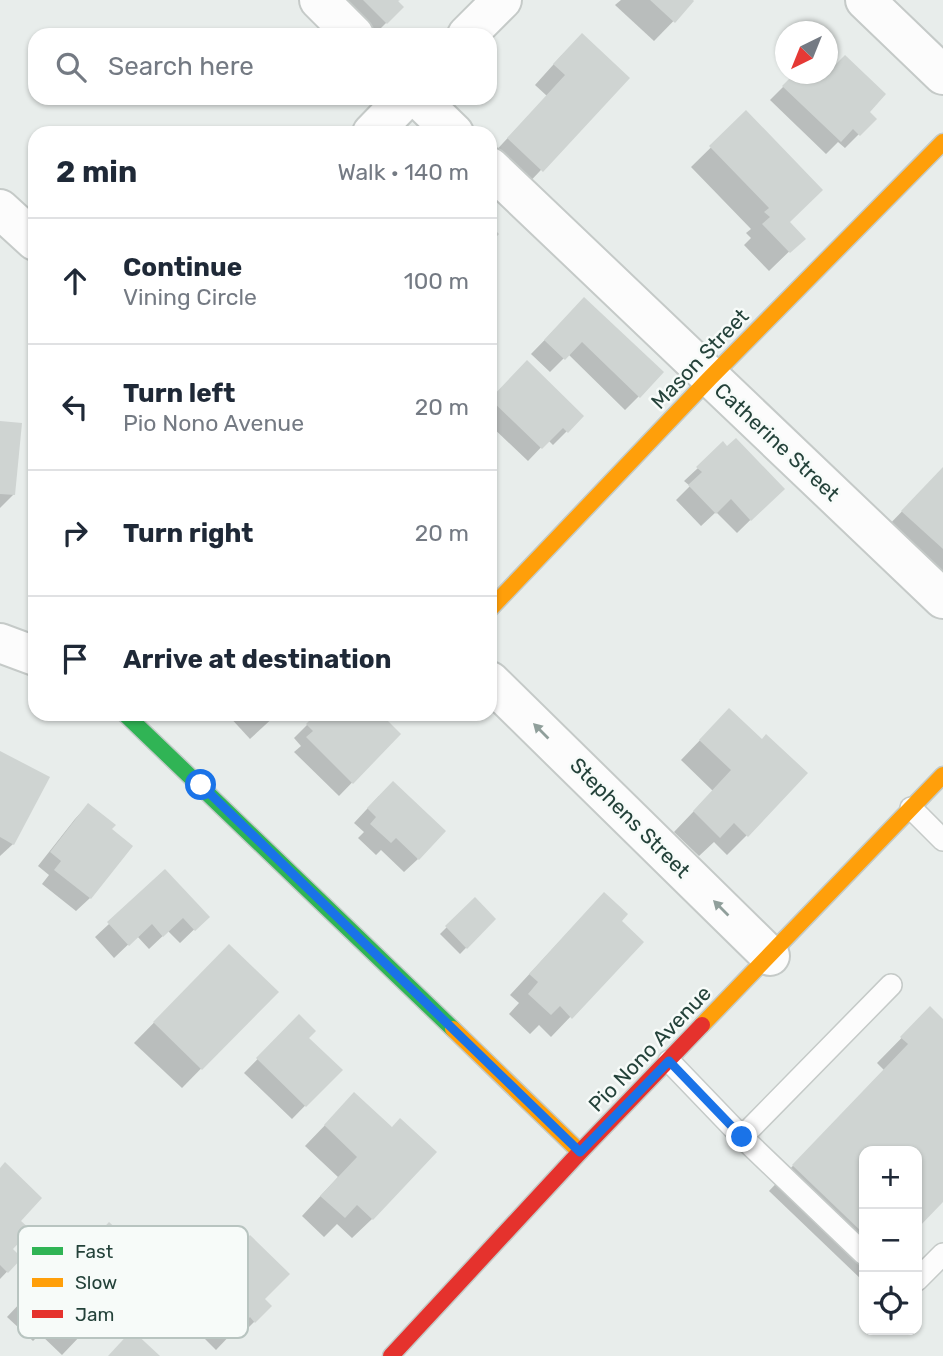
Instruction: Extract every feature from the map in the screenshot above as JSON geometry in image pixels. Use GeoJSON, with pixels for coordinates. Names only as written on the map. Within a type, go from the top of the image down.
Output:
{"type":"FeatureCollection","features":[{"type":"Feature","properties":{"kind":"street"},"geometry":{"type":"LineString","coordinates":[[318,0],[347,28]]}},
{"type":"Feature","properties":{"kind":"street"},"geometry":{"type":"LineString","coordinates":[[474,28],[502,0]]}},
{"type":"Feature","properties":{"kind":"street"},"geometry":{"type":"LineString","coordinates":[[865,0],[943,75]]}},
{"type":"Feature","properties":{"kind":"street"},"geometry":{"type":"LineString","coordinates":[[379,126],[399,105]]}},
{"type":"Feature","properties":{"kind":"street"},"geometry":{"type":"LineString","coordinates":[[425,105],[447,126]]}},
{"type":"Feature","properties":{"kind":"street","name":"Mason Street"},"geometry":{"type":"LineString","coordinates":[[497,602],[710,378],[943,142]]}},
{"type":"Feature","properties":{"kind":"street","name":"Catherine Street"},"geometry":{"type":"LineString","coordinates":[[497,174],[943,599]]}},
{"type":"Feature","properties":{"kind":"street"},"geometry":{"type":"LineString","coordinates":[[0,209],[28,235]]}},
{"type":"Feature","properties":{"kind":"street"},"geometry":{"type":"LineString","coordinates":[[0,643],[28,653]]}},
{"type":"Feature","properties":{"kind":"street","name":"Stephens Street"},"geometry":{"type":"LineString","coordinates":[[497,688],[770,956]]}},
{"type":"Feature","properties":{"kind":"street"},"geometry":{"type":"LineString","coordinates":[[132,721],[580,1152]]}},
{"type":"Feature","properties":{"kind":"street","name":"Pio Nono Avenue"},"geometry":{"type":"LineString","coordinates":[[391,1356],[580,1152],[943,775]]}},
{"type":"Feature","properties":{"kind":"lane"},"geometry":{"type":"LineString","coordinates":[[911,808],[943,840]]}},
{"type":"Feature","properties":{"kind":"lane"},"geometry":{"type":"LineString","coordinates":[[742,1137],[891,985]]}},
{"type":"Feature","properties":{"kind":"lane"},"geometry":{"type":"LineString","coordinates":[[669,1061],[742,1137],[859,1249]]}},
{"type":"Feature","properties":{"kind":"lane"},"geometry":{"type":"LineString","coordinates":[[922,1275],[943,1254]]}},
{"type":"Feature","properties":{"kind":"building"},"geometry":{"type":"Polygon","coordinates":[[[363,0],[400,0],[398,1],[404,7],[387,24],[363,0]]]}},
{"type":"Feature","properties":{"kind":"building"},"geometry":{"type":"Polygon","coordinates":[[[650,0],[693,0],[694,1],[675,23],[650,0]]]}},
{"type":"Feature","properties":{"kind":"building"},"geometry":{"type":"Polygon","coordinates":[[[582,33],[630,78],[543,172],[507,138],[565,75],[553,64],[582,33]]]}},
{"type":"Feature","properties":{"kind":"building"},"geometry":{"type":"Polygon","coordinates":[[[845,55],[886,94],[870,112],[877,119],[860,136],[853,129],[841,142],[782,86],[838,84],[838,62],[845,55]]]}},
{"type":"Feature","properties":{"kind":"building"},"geometry":{"type":"Polygon","coordinates":[[[746,110],[823,190],[790,222],[806,239],[790,253],[762,224],[770,217],[764,212],[769,208],[709,146],[746,110]]]}},
{"type":"Feature","properties":{"kind":"building"},"geometry":{"type":"Polygon","coordinates":[[[584,297],[664,372],[640,398],[582,342],[565,360],[544,340],[584,297]]]}},
{"type":"Feature","properties":{"kind":"building"},"geometry":{"type":"Polygon","coordinates":[[[527,360],[584,416],[568,433],[563,428],[542,449],[497,406],[497,392],[527,360]]]}},
{"type":"Feature","properties":{"kind":"building"},"geometry":{"type":"Polygon","coordinates":[[[0,421],[22,423],[15,495],[0,494],[0,421]]]}},
{"type":"Feature","properties":{"kind":"building"},"geometry":{"type":"Polygon","coordinates":[[[736,438],[785,489],[751,521],[731,499],[716,514],[688,485],[702,472],[696,467],[723,441],[727,446],[736,438]]]}},
{"type":"Feature","properties":{"kind":"building"},"geometry":{"type":"Polygon","coordinates":[[[943,467],[943,549],[901,511],[943,467]]]}},
{"type":"Feature","properties":{"kind":"building"},"geometry":{"type":"Polygon","coordinates":[[[729,708],[762,739],[766,734],[808,773],[748,837],[734,823],[720,838],[693,811],[731,770],[699,740],[729,708]]]}},
{"type":"Feature","properties":{"kind":"building"},"geometry":{"type":"Polygon","coordinates":[[[309,721],[388,721],[401,734],[353,784],[306,737],[313,731],[306,724],[309,721]]]}},
{"type":"Feature","properties":{"kind":"building"},"geometry":{"type":"Polygon","coordinates":[[[0,751],[50,777],[14,845],[0,837],[0,751]]]}},
{"type":"Feature","properties":{"kind":"building"},"geometry":{"type":"Polygon","coordinates":[[[393,781],[446,831],[419,860],[396,838],[391,843],[370,824],[376,817],[367,808],[393,781]]]}},
{"type":"Feature","properties":{"kind":"building"},"geometry":{"type":"Polygon","coordinates":[[[88,803],[116,825],[112,829],[133,846],[91,899],[54,870],[61,861],[50,852],[88,803]]]}},
{"type":"Feature","properties":{"kind":"building"},"geometry":{"type":"Polygon","coordinates":[[[165,869],[210,917],[195,931],[183,918],[163,937],[152,924],[129,946],[107,922],[165,869]]]}},
{"type":"Feature","properties":{"kind":"building"},"geometry":{"type":"Polygon","coordinates":[[[604,892],[628,914],[622,921],[644,942],[572,1019],[560,1006],[551,1015],[528,994],[538,982],[529,974],[604,892]]]}},
{"type":"Feature","properties":{"kind":"building"},"geometry":{"type":"Polygon","coordinates":[[[475,897],[496,919],[467,949],[445,926],[475,897]]]}},
{"type":"Feature","properties":{"kind":"building"},"geometry":{"type":"Polygon","coordinates":[[[229,944],[279,992],[202,1070],[153,1022],[229,944]]]}},
{"type":"Feature","properties":{"kind":"building"},"geometry":{"type":"Polygon","coordinates":[[[930,1006],[943,1019],[943,1202],[922,1224],[922,1146],[859,1146],[859,1229],[792,1165],[908,1044],[900,1037],[930,1006]]]}},
{"type":"Feature","properties":{"kind":"building"},"geometry":{"type":"Polygon","coordinates":[[[299,1014],[316,1031],[309,1038],[343,1070],[306,1107],[256,1058],[299,1014]]]}},
{"type":"Feature","properties":{"kind":"building"},"geometry":{"type":"Polygon","coordinates":[[[354,1092],[392,1127],[400,1118],[437,1152],[373,1220],[357,1205],[345,1218],[320,1196],[357,1157],[324,1125],[354,1092]]]}},
{"type":"Feature","properties":{"kind":"building"},"geometry":{"type":"Polygon","coordinates":[[[5,1162],[42,1198],[21,1221],[27,1226],[18,1226],[18,1244],[13,1249],[18,1254],[18,1262],[8,1273],[0,1265],[0,1168],[5,1162]]]}},
{"type":"Feature","properties":{"kind":"building"},"geometry":{"type":"Polygon","coordinates":[[[250,1235],[290,1274],[265,1299],[272,1306],[255,1323],[250,1317],[248,1319],[250,1235]]]}},
{"type":"Feature","properties":{"kind":"building"},"geometry":{"type":"Polygon","coordinates":[[[125,1338],[141,1338],[160,1356],[108,1356],[125,1338]]]}},
{"type":"Feature","properties":{"kind":"traffic: fast"},"geometry":{"type":"LineString","coordinates":[[132,721],[453,1029]]}},
{"type":"Feature","properties":{"kind":"traffic: slow"},"geometry":{"type":"LineString","coordinates":[[497,602],[710,378],[943,142]]}},
{"type":"Feature","properties":{"kind":"traffic: slow"},"geometry":{"type":"LineString","coordinates":[[702,1025],[943,775]]}},
{"type":"Feature","properties":{"kind":"traffic: slow"},"geometry":{"type":"LineString","coordinates":[[453,1029],[580,1152]]}},
{"type":"Feature","properties":{"kind":"traffic: jam"},"geometry":{"type":"LineString","coordinates":[[391,1356],[702,1025]]}},
{"type":"Feature","properties":{"kind":"route"},"geometry":{"type":"LineString","coordinates":[[201,785],[580,1152],[669,1061],[742,1137]]}}]}
